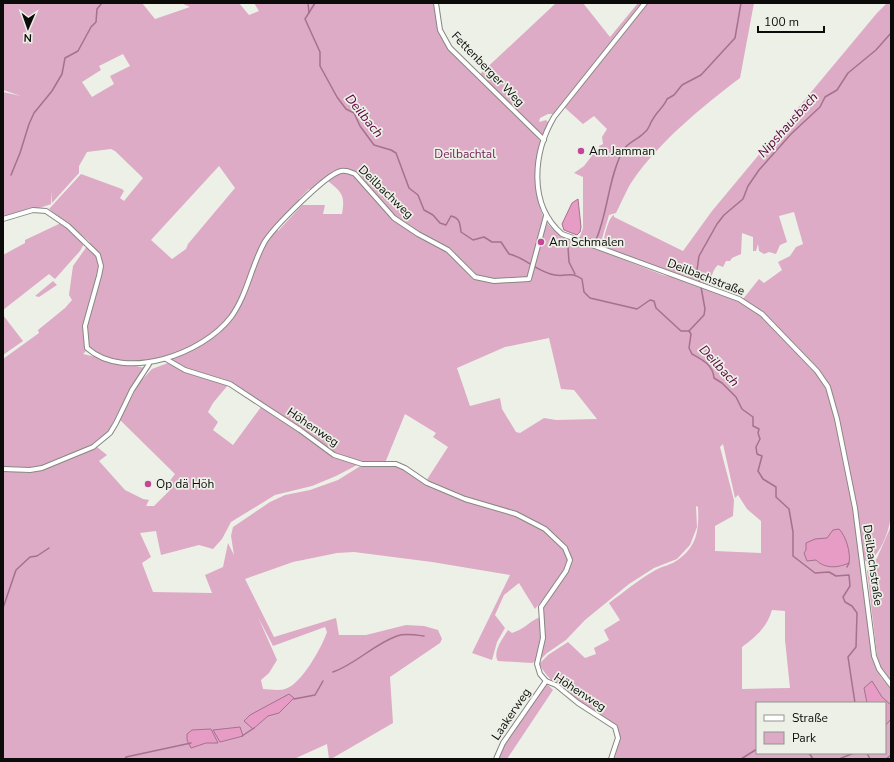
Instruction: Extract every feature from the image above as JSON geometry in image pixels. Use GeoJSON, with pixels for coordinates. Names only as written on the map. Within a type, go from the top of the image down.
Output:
{"type":"FeatureCollection","features":[{"type":"Feature","properties":{"kind":"street","name":"Fettenberger Weg"},"geometry":{"type":"LineString","coordinates":[[436,3],[440,30],[450,48],[544,140]]}},
{"type":"Feature","properties":{"kind":"street","name":"Deilbachstraße"},"geometry":{"type":"LineString","coordinates":[[646,3],[554,117],[544,140],[537,179],[540,200],[546,216],[553,226],[570,239],[727,294],[750,305],[762,314],[817,371],[828,387],[830,394],[855,508],[874,656],[879,669],[891,685]]}},
{"type":"Feature","properties":{"kind":"street","name":"Deilbachweg"},"geometry":{"type":"LineString","coordinates":[[166,359],[200,343],[223,325],[241,300],[264,243],[307,196],[340,171],[349,171],[355,174],[394,218],[418,234],[448,250],[475,276],[494,281],[529,279],[546,216]]}},
{"type":"Feature","properties":{"kind":"street"},"geometry":{"type":"LineString","coordinates":[[3,219],[33,210],[46,211],[68,226],[95,250],[101,266],[85,326],[87,348],[97,355],[119,362],[149,364],[166,359]]}},
{"type":"Feature","properties":{"kind":"street","name":"Höhenweg"},"geometry":{"type":"LineString","coordinates":[[166,359],[185,370],[220,380],[234,386],[300,430],[334,455],[362,464],[390,463],[401,466],[427,482],[478,504],[516,514],[544,529],[565,548],[570,560],[566,572],[542,607],[543,638],[537,664],[540,674],[546,681],[556,686],[578,703],[615,727],[618,738],[611,759]]}},
{"type":"Feature","properties":{"kind":"street"},"geometry":{"type":"LineString","coordinates":[[3,468],[30,470],[42,468],[93,447],[110,432],[132,390],[149,364]]}},
{"type":"Feature","properties":{"kind":"street","name":"Laakerweg"},"geometry":{"type":"LineString","coordinates":[[496,759],[503,743],[546,681]]}},
{"type":"Feature","properties":{"kind":"green space","name":"Deilbachtal"},"geometry":{"type":"Polygon","coordinates":[[[3,3],[142,3],[155,19],[190,7],[181,3],[239,3],[249,15],[259,11],[254,3],[437,3],[442,38],[445,44],[479,75],[556,3],[583,3],[610,37],[638,3],[643,3],[554,114],[548,114],[540,118],[539,122],[546,120],[548,122],[544,135],[541,135],[528,126],[541,142],[537,180],[539,205],[543,216],[550,227],[560,235],[663,275],[676,278],[737,300],[756,311],[816,372],[825,387],[832,407],[854,512],[875,663],[881,677],[891,689],[891,759],[612,759],[620,737],[617,727],[565,692],[546,675],[539,664],[548,655],[568,642],[585,658],[596,654],[594,648],[609,640],[604,630],[620,620],[609,603],[657,569],[676,561],[685,554],[694,542],[696,536],[697,529],[698,515],[698,507],[696,506],[697,527],[690,545],[677,559],[654,568],[629,584],[585,620],[566,640],[541,659],[544,638],[543,607],[571,564],[569,551],[556,539],[554,541],[562,548],[568,558],[561,577],[535,609],[519,583],[504,595],[495,615],[505,628],[497,642],[492,660],[472,653],[510,575],[432,562],[354,552],[337,553],[293,562],[245,579],[274,637],[336,618],[339,635],[366,635],[406,625],[424,626],[438,630],[442,639],[440,643],[390,677],[393,723],[331,759],[329,759],[327,744],[294,759],[3,759],[3,470],[29,473],[43,470],[97,447],[107,455],[99,461],[125,490],[143,499],[149,500],[146,506],[154,506],[172,488],[169,482],[175,474],[120,420],[139,383],[152,369],[168,363],[188,373],[228,385],[213,403],[208,412],[218,422],[213,430],[233,445],[261,407],[334,456],[359,464],[312,486],[275,495],[231,522],[222,539],[213,549],[199,545],[161,555],[156,531],[140,533],[151,557],[142,563],[153,592],[212,593],[205,575],[223,567],[228,543],[234,555],[231,536],[233,527],[270,502],[285,495],[310,490],[338,480],[362,465],[399,467],[430,486],[467,502],[426,481],[448,447],[433,437],[436,433],[405,414],[385,463],[362,463],[335,454],[305,431],[223,379],[182,367],[164,356],[155,359],[135,361],[116,360],[98,353],[90,347],[83,354],[145,368],[127,395],[108,432],[94,444],[42,467],[29,469],[3,467],[3,359],[39,333],[38,330],[65,308],[72,300],[69,295],[73,266],[90,242],[49,209],[81,174],[122,189],[124,191],[120,198],[124,201],[143,178],[115,151],[111,149],[87,152],[79,166],[79,173],[52,203],[52,191],[51,204],[3,217],[3,92],[21,96],[3,90],[3,3]],[[123,54],[99,66],[101,70],[82,82],[92,97],[114,84],[110,76],[130,66],[123,54]],[[219,166],[151,240],[172,259],[186,249],[188,244],[235,188],[219,166]],[[340,172],[312,191],[309,189],[299,199],[299,204],[275,227],[278,231],[302,205],[325,205],[323,214],[342,214],[342,195],[328,181],[341,173],[346,173],[340,172]],[[549,338],[505,347],[457,368],[470,406],[500,398],[502,409],[516,432],[520,433],[544,418],[556,420],[597,419],[574,390],[561,389],[549,338]],[[723,444],[720,447],[734,500],[733,516],[715,526],[715,551],[761,553],[761,521],[747,509],[738,495],[735,498],[723,444]],[[772,610],[764,627],[742,647],[742,689],[790,688],[785,640],[785,611],[772,610]],[[258,617],[277,660],[269,673],[261,680],[263,689],[283,690],[298,681],[321,647],[327,632],[325,627],[273,646],[258,617]]]}},
{"type":"Feature","properties":{"kind":"green space"},"geometry":{"type":"Polygon","coordinates":[[[648,3],[754,3],[740,78],[711,100],[683,125],[644,166],[626,192],[616,213],[609,215],[601,242],[598,247],[579,239],[583,228],[583,177],[574,173],[584,166],[594,153],[600,153],[599,146],[603,144],[602,137],[607,129],[594,116],[583,124],[564,107],[648,3]]]}},
{"type":"Feature","properties":{"kind":"green space"},"geometry":{"type":"Polygon","coordinates":[[[885,3],[891,3],[891,506],[890,521],[885,538],[876,555],[868,562],[864,560],[857,508],[829,386],[797,348],[764,313],[743,299],[759,279],[764,283],[782,270],[778,262],[790,256],[796,247],[803,244],[794,212],[779,216],[787,242],[780,245],[776,254],[769,252],[764,254],[759,251],[758,244],[756,251],[753,251],[753,237],[742,233],[741,254],[732,258],[730,261],[726,261],[723,267],[718,265],[714,269],[710,286],[603,248],[608,224],[614,215],[614,217],[683,251],[712,211],[886,4],[885,3]]]}},
{"type":"Feature","properties":{"kind":"green space"},"geometry":{"type":"Polygon","coordinates":[[[61,223],[84,244],[80,251],[55,279],[49,274],[3,310],[3,255],[25,243],[25,240],[61,223]]]}},
{"type":"Feature","properties":{"kind":"green space"},"geometry":{"type":"Polygon","coordinates":[[[53,281],[57,285],[39,297],[35,296],[53,281]]]}},
{"type":"Feature","properties":{"kind":"green space"},"geometry":{"type":"Polygon","coordinates":[[[3,315],[23,341],[3,355],[3,315]]]}},
{"type":"Feature","properties":{"kind":"green space"},"geometry":{"type":"Polygon","coordinates":[[[891,526],[891,683],[879,666],[867,571],[877,558],[891,526]]]}},
{"type":"Feature","properties":{"kind":"green space"},"geometry":{"type":"Polygon","coordinates":[[[540,617],[542,638],[538,660],[532,663],[498,661],[496,653],[497,649],[508,630],[512,633],[540,617]]]}},
{"type":"Feature","properties":{"kind":"green space"},"geometry":{"type":"Polygon","coordinates":[[[547,684],[553,690],[507,759],[497,759],[504,743],[547,684]]]}},
{"type":"Feature","properties":{"kind":"shaded area"},"geometry":{"type":"Polygon","coordinates":[[[578,199],[581,227],[580,232],[577,235],[564,230],[562,224],[572,203],[578,199]]]}},
{"type":"Feature","properties":{"kind":"shaded area"},"geometry":{"type":"Polygon","coordinates":[[[839,529],[844,536],[847,545],[849,563],[832,567],[823,565],[816,560],[807,561],[804,553],[806,550],[806,543],[815,539],[827,538],[833,530],[839,529]]]}},
{"type":"Feature","properties":{"kind":"shaded area"},"geometry":{"type":"Polygon","coordinates":[[[872,681],[882,697],[891,705],[891,719],[886,725],[886,702],[867,702],[864,688],[872,681]]]}},
{"type":"Feature","properties":{"kind":"shaded area"},"geometry":{"type":"Polygon","coordinates":[[[289,694],[294,698],[279,713],[268,716],[253,729],[244,721],[250,715],[289,694]]]}},
{"type":"Feature","properties":{"kind":"shaded area"},"geometry":{"type":"Polygon","coordinates":[[[240,727],[243,736],[220,742],[213,730],[240,727]]]}},
{"type":"Feature","properties":{"kind":"shaded area"},"geometry":{"type":"Polygon","coordinates":[[[211,729],[218,743],[206,743],[191,748],[187,740],[187,734],[192,730],[211,729]]]}},
{"type":"Feature","properties":{"kind":"waterway"},"geometry":{"type":"LineString","coordinates":[[11,175],[34,113],[52,91],[62,74],[65,58],[78,51],[91,27],[96,22],[97,9],[102,3]]}},
{"type":"Feature","properties":{"kind":"waterway","name":"Deilbach"},"geometry":{"type":"LineString","coordinates":[[308,3],[309,13]]}},
{"type":"Feature","properties":{"kind":"waterway","name":"Deilbach"},"geometry":{"type":"LineString","coordinates":[[315,3],[305,19],[320,52],[320,66],[337,97],[346,109],[354,113],[360,126],[374,145],[396,153],[409,188],[418,195],[424,210],[433,215],[440,223],[446,225],[451,216],[456,218],[459,222],[461,232],[473,240],[484,237],[492,242],[501,242],[509,254],[521,258],[549,274],[575,275],[582,279],[584,292],[590,298],[637,309],[650,300],[654,301],[656,308],[681,331],[689,331],[691,334],[689,348],[692,354],[710,366],[714,378],[722,383],[736,397],[742,409],[753,417],[753,426],[759,429],[758,433],[760,439],[756,447],[757,454],[762,456],[758,471],[763,479],[776,487],[776,497],[789,509],[793,532],[793,556],[815,573],[829,572],[836,576],[849,575],[850,586],[843,597],[845,602],[852,606],[857,613],[856,647],[848,657],[855,702]]}},
{"type":"Feature","properties":{"kind":"waterway"},"geometry":{"type":"LineString","coordinates":[[584,238],[596,240],[617,163],[624,149],[646,131],[667,99],[674,95],[682,85],[701,75],[735,38],[741,3]]}},
{"type":"Feature","properties":{"kind":"waterway","name":"Nipshausbach"},"geometry":{"type":"LineString","coordinates":[[700,283],[697,270],[699,256],[717,224],[724,215],[743,199],[748,186],[759,170],[791,134],[820,107],[825,97],[837,90],[848,73],[876,50],[891,33]]}},
{"type":"Feature","properties":{"kind":"waterway"},"geometry":{"type":"LineString","coordinates":[[568,247],[569,262],[575,274]]}},
{"type":"Feature","properties":{"kind":"waterway"},"geometry":{"type":"LineString","coordinates":[[689,331],[704,315],[705,309],[701,287]]}},
{"type":"Feature","properties":{"kind":"waterway"},"geometry":{"type":"LineString","coordinates":[[3,608],[16,570],[30,557],[37,556],[49,548]]}},
{"type":"Feature","properties":{"kind":"waterway","name":"Deilbach"},"geometry":{"type":"LineString","coordinates":[[847,567],[849,563]]}},
{"type":"Feature","properties":{"kind":"waterway"},"geometry":{"type":"LineString","coordinates":[[333,672],[397,636],[407,634],[424,636]]}},
{"type":"Feature","properties":{"kind":"waterway"},"geometry":{"type":"LineString","coordinates":[[294,699],[315,695],[323,681]]}},
{"type":"Feature","properties":{"kind":"waterway"},"geometry":{"type":"LineString","coordinates":[[242,736],[254,728]]}},
{"type":"Feature","properties":{"kind":"waterway"},"geometry":{"type":"LineString","coordinates":[[125,759],[126,757],[191,743]]}},
{"type":"Feature","properties":{"kind":"waterway"},"geometry":{"type":"LineString","coordinates":[[741,759],[756,750]]}},
{"type":"Feature","properties":{"kind":"waterway"},"geometry":{"type":"LineString","coordinates":[[810,754],[813,759]]}},
{"type":"Feature","properties":{"kind":"waterway"},"geometry":{"type":"LineString","coordinates":[[839,759],[852,754]]}},
{"type":"Feature","properties":{"kind":"waterway","name":"Deilbach"},"geometry":{"type":"LineString","coordinates":[[868,754],[870,759]]}},
{"type":"Feature","properties":{"kind":"waterway","name":"Deilbach"},"geometry":{"type":"LineString","coordinates":[[886,759],[891,755]]}},
{"type":"Feature","properties":{"kind":"place","name":"Am Jamman"},"geometry":{"type":"Point","coordinates":[581,151]}},
{"type":"Feature","properties":{"kind":"place","name":"Am Schmalen"},"geometry":{"type":"Point","coordinates":[541,242]}},
{"type":"Feature","properties":{"kind":"place","name":"Op dä Höh"},"geometry":{"type":"Point","coordinates":[148,484]}}]}
